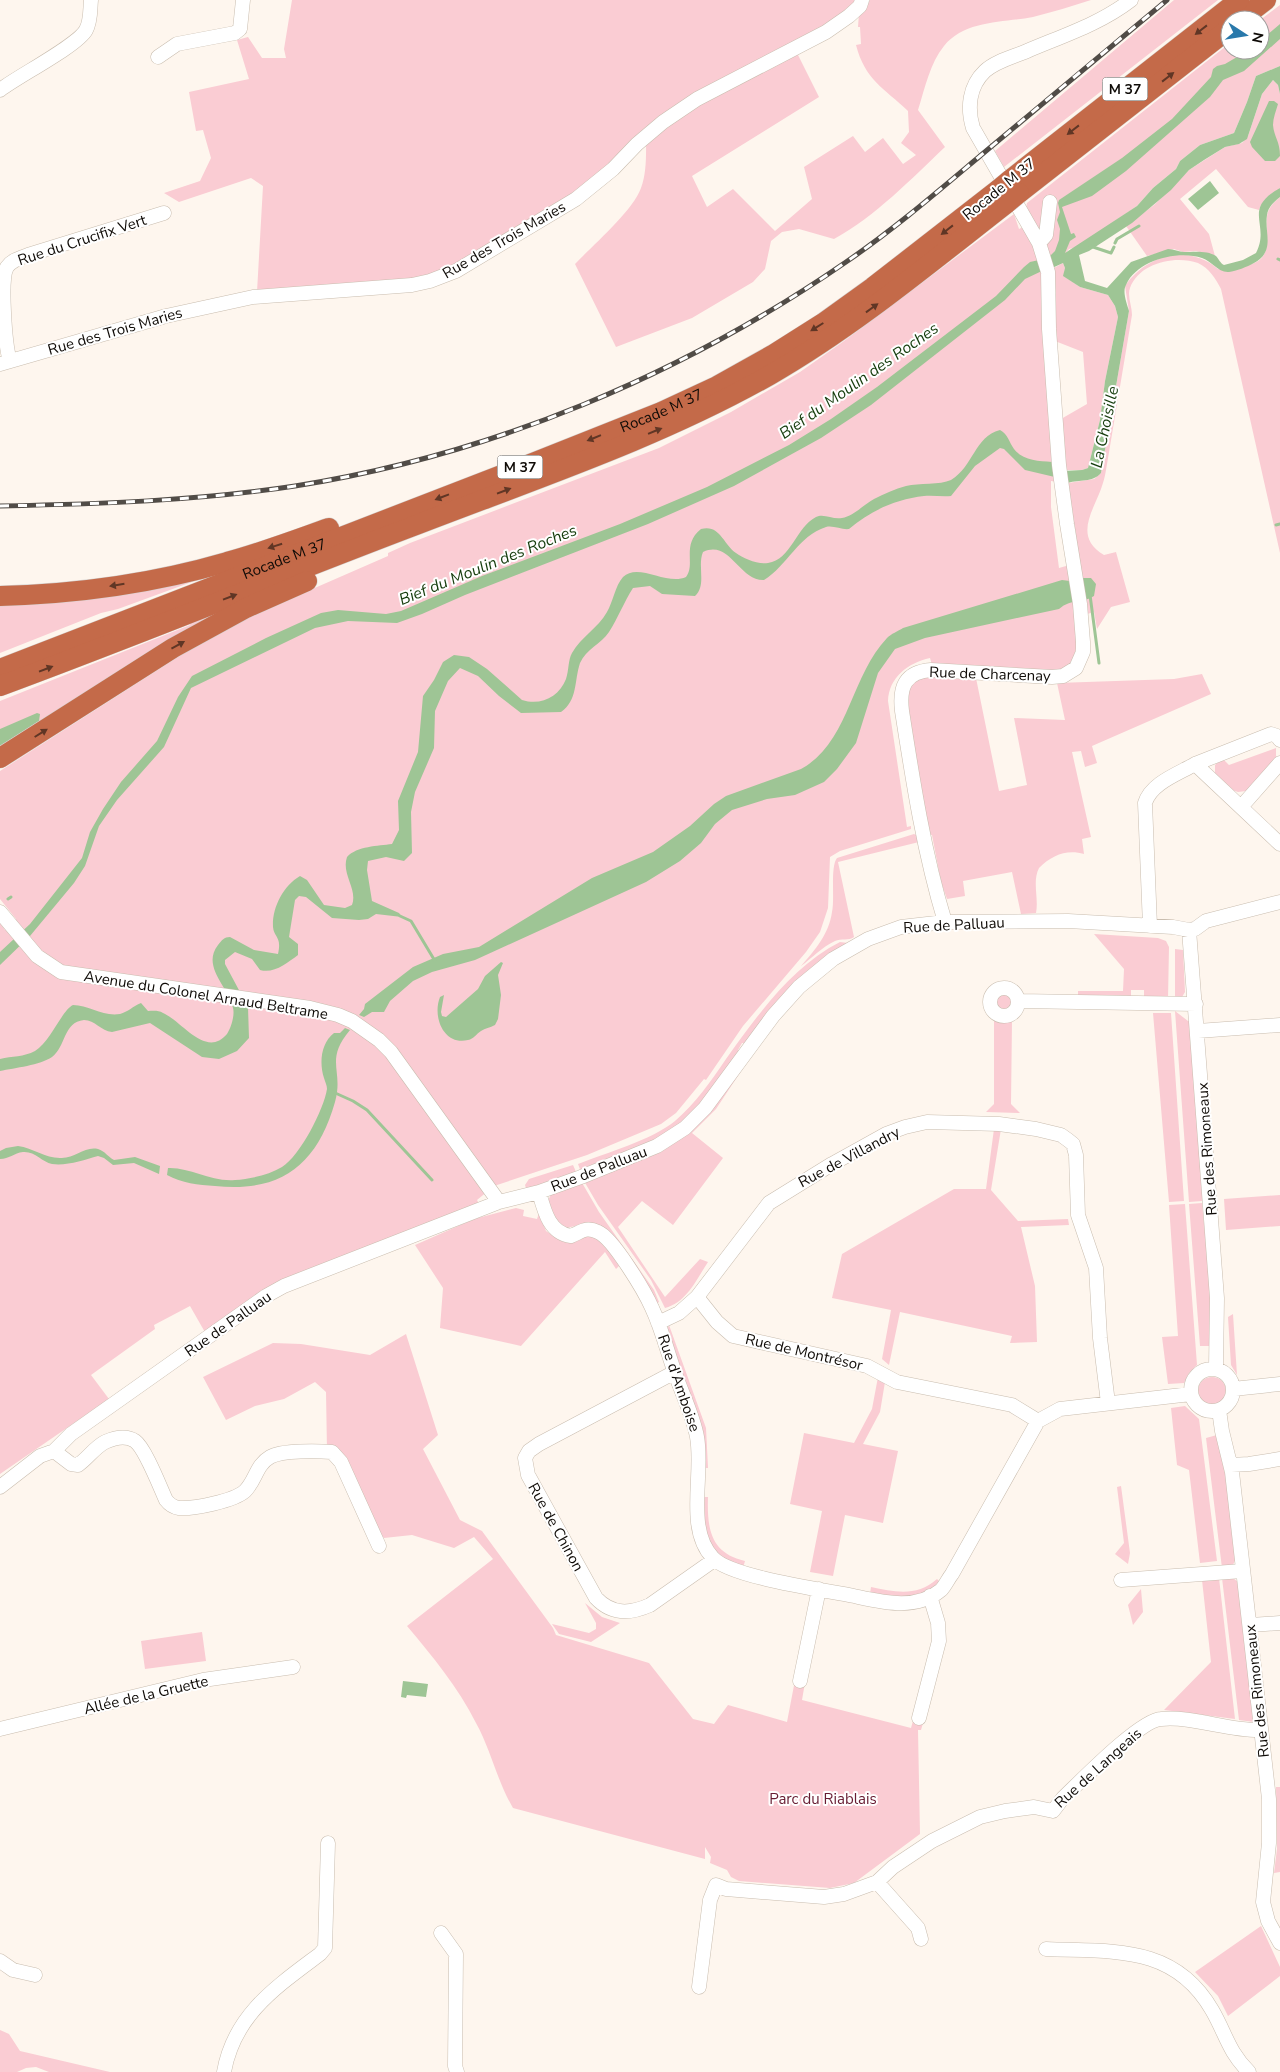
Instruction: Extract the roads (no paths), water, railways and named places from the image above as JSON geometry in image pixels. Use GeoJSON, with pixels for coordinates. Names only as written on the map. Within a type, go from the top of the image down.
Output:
{"type":"FeatureCollection","features":[{"type":"Feature","properties":{"kind":"highway","name":"Rocade M 37"},"geometry":{"type":"LineString","coordinates":[[1009,191],[1239,0]]}},
{"type":"Feature","properties":{"kind":"highway"},"geometry":{"type":"LineString","coordinates":[[1253,10],[1266,0]]}},
{"type":"Feature","properties":{"kind":"highway","name":"Rocade M 37"},"geometry":{"type":"LineString","coordinates":[[0,686],[407,519],[661,412],[717,386],[774,354],[823,323],[1009,191],[1220,35]]}},
{"type":"Feature","properties":{"kind":"highway"},"geometry":{"type":"LineString","coordinates":[[0,596],[113,586],[180,574],[227,562],[386,509],[407,519],[397,541],[246,608],[173,648],[0,758]]}},
{"type":"Feature","properties":{"kind":"highway","name":"Rocade M 37"},"geometry":{"type":"LineString","coordinates":[[0,668],[407,519]]}},
{"type":"Feature","properties":{"kind":"street"},"geometry":{"type":"LineString","coordinates":[[0,90],[16,78],[69,46],[85,32],[90,18],[91,0]]}},
{"type":"Feature","properties":{"kind":"street"},"geometry":{"type":"LineString","coordinates":[[158,57],[178,44],[234,33],[240,29],[243,0]]}},
{"type":"Feature","properties":{"kind":"street","name":"Rue des Trois Maries"},"geometry":{"type":"LineString","coordinates":[[5,363],[166,316],[264,295],[412,284],[430,281],[456,272],[576,199],[652,132],[697,99],[826,32],[849,16],[860,6],[862,0]]}},
{"type":"Feature","properties":{"kind":"street"},"geometry":{"type":"LineString","coordinates":[[1050,202],[1046,235],[1039,243],[973,128],[969,108],[973,90],[980,77],[992,66],[1100,20],[1131,0]]}},
{"type":"Feature","properties":{"kind":"street","name":"Rue du Crucifix Vert"},"geometry":{"type":"LineString","coordinates":[[5,363],[4,272],[13,261],[164,213]]}},
{"type":"Feature","properties":{"kind":"street","name":"Rue de Charcenay"},"geometry":{"type":"LineString","coordinates":[[945,922],[930,873],[919,820],[901,703],[903,686],[914,674],[931,670],[1052,677],[1070,673],[1076,668],[1083,652],[1080,604],[1060,465],[1049,329],[1048,272],[1039,243]]}},
{"type":"Feature","properties":{"kind":"street"},"geometry":{"type":"LineString","coordinates":[[1150,926],[1145,803],[1148,794],[1195,764],[1271,734],[1277,736],[1280,740]]}},
{"type":"Feature","properties":{"kind":"street"},"geometry":{"type":"LineString","coordinates":[[1241,807],[1280,763]]}},
{"type":"Feature","properties":{"kind":"street"},"geometry":{"type":"LineString","coordinates":[[1195,764],[1280,844]]}},
{"type":"Feature","properties":{"kind":"street"},"geometry":{"type":"LineString","coordinates":[[1189,930],[1195,929],[1206,921],[1280,902]]}},
{"type":"Feature","properties":{"kind":"street","name":"Avenue du Colonel Arnaud Beltrame"},"geometry":{"type":"LineString","coordinates":[[0,912],[22,939],[47,964],[61,972],[78,976],[310,1008],[338,1015],[354,1023],[379,1040],[401,1064],[500,1202]]}},
{"type":"Feature","properties":{"kind":"street","name":"Rue de Palluau"},"geometry":{"type":"LineString","coordinates":[[0,1486],[40,1456],[54,1451],[71,1434],[266,1296],[299,1279],[500,1202],[539,1192],[656,1146],[685,1128],[705,1108],[773,1016],[799,987],[816,971],[859,942],[890,931],[916,925],[945,922],[1068,921],[1189,930]]}},
{"type":"Feature","properties":{"kind":"street","name":"Rue des Rimoneaux"},"geometry":{"type":"LineString","coordinates":[[1189,930],[1217,1298],[1216,1368]]}},
{"type":"Feature","properties":{"kind":"street"},"geometry":{"type":"LineString","coordinates":[[1018,1001],[1196,1004]]}},
{"type":"Feature","properties":{"kind":"street"},"geometry":{"type":"LineString","coordinates":[[1198,1031],[1280,1025]]}},
{"type":"Feature","properties":{"kind":"street","name":"Rue de Villandry"},"geometry":{"type":"LineString","coordinates":[[658,1323],[679,1314],[697,1296],[769,1203],[808,1178],[886,1134],[927,1122],[1011,1125],[1061,1135],[1073,1144],[1076,1155],[1078,1215],[1096,1268],[1100,1338],[1108,1403]]}},
{"type":"Feature","properties":{"kind":"street","name":"Rue d'Amboise"},"geometry":{"type":"LineString","coordinates":[[539,1192],[550,1225],[564,1235],[570,1236],[580,1230],[593,1229],[605,1236],[652,1308],[697,1436],[699,1533],[705,1548],[714,1560],[735,1572],[902,1604],[918,1601],[930,1596],[941,1589],[952,1574],[1038,1421]]}},
{"type":"Feature","properties":{"kind":"street","name":"Rue de Montrésor"},"geometry":{"type":"LineString","coordinates":[[697,1296],[717,1322],[733,1336],[867,1366],[897,1382],[1008,1404],[1038,1421]]}},
{"type":"Feature","properties":{"kind":"street"},"geometry":{"type":"LineString","coordinates":[[1216,1368],[1224,1372],[1231,1380],[1233,1389],[1230,1402],[1220,1410],[1213,1411],[1200,1408],[1194,1402],[1191,1394],[1192,1382],[1199,1372],[1207,1369],[1216,1368]]}},
{"type":"Feature","properties":{"kind":"street","name":"Rue de Chinon"},"geometry":{"type":"LineString","coordinates":[[675,1372],[538,1444],[525,1458],[526,1468],[536,1492],[596,1598],[607,1608],[623,1612],[650,1605],[714,1560]]}},
{"type":"Feature","properties":{"kind":"street"},"geometry":{"type":"LineString","coordinates":[[1233,1389],[1280,1384]]}},
{"type":"Feature","properties":{"kind":"street"},"geometry":{"type":"LineString","coordinates":[[1038,1421],[1060,1409],[1191,1394]]}},
{"type":"Feature","properties":{"kind":"street","name":"Rue des Rimoneaux"},"geometry":{"type":"LineString","coordinates":[[1220,1410],[1222,1431],[1231,1465],[1270,1819],[1263,1902],[1268,1921],[1280,1944]]}},
{"type":"Feature","properties":{"kind":"street"},"geometry":{"type":"LineString","coordinates":[[54,1451],[70,1464],[78,1465],[98,1447],[108,1441],[121,1437],[132,1439],[141,1448],[166,1500],[170,1505],[181,1508],[227,1500],[240,1495],[249,1486],[259,1466],[275,1455],[332,1452],[341,1462],[378,1546]]}},
{"type":"Feature","properties":{"kind":"street"},"geometry":{"type":"LineString","coordinates":[[1231,1465],[1280,1459]]}},
{"type":"Feature","properties":{"kind":"street"},"geometry":{"type":"LineString","coordinates":[[1121,1580],[1242,1570]]}},
{"type":"Feature","properties":{"kind":"street"},"geometry":{"type":"LineString","coordinates":[[800,1681],[819,1589]]}},
{"type":"Feature","properties":{"kind":"street"},"geometry":{"type":"LineString","coordinates":[[919,1718],[939,1641],[938,1623],[930,1596]]}},
{"type":"Feature","properties":{"kind":"street"},"geometry":{"type":"LineString","coordinates":[[1250,1625],[1280,1623]]}},
{"type":"Feature","properties":{"kind":"street","name":"Allée de la Gruette"},"geometry":{"type":"LineString","coordinates":[[0,1729],[203,1680],[293,1667]]}},
{"type":"Feature","properties":{"kind":"street","name":"Rue de Langeais"},"geometry":{"type":"LineString","coordinates":[[699,1987],[710,1900],[716,1885],[726,1889],[824,1897],[844,1894],[877,1882],[893,1867],[932,1841],[980,1817],[1004,1810],[1034,1807],[1052,1811],[1070,1791],[1150,1721],[1160,1718],[1261,1730]]}},
{"type":"Feature","properties":{"kind":"street"},"geometry":{"type":"LineString","coordinates":[[224,2072],[234,2039],[248,2015],[266,1996],[325,1948],[328,1843]]}},
{"type":"Feature","properties":{"kind":"street"},"geometry":{"type":"LineString","coordinates":[[877,1882],[918,1928],[921,1939]]}},
{"type":"Feature","properties":{"kind":"street"},"geometry":{"type":"LineString","coordinates":[[442,1933],[456,1954],[457,2072]]}},
{"type":"Feature","properties":{"kind":"street"},"geometry":{"type":"LineString","coordinates":[[1046,1949],[1133,1953],[1157,1960],[1169,1966],[1190,1981],[1212,2008],[1231,2051],[1249,2072]]}},
{"type":"Feature","properties":{"kind":"street"},"geometry":{"type":"LineString","coordinates":[[0,1961],[13,1970],[35,1975]]}},
{"type":"Feature","properties":{"kind":"water"},"geometry":{"type":"Polygon","coordinates":[[[1280,24],[1280,39],[1270,48],[1270,32],[1280,24]]]}},
{"type":"Feature","properties":{"kind":"water","name":"La Choisille"},"geometry":{"type":"Polygon","coordinates":[[[1232,60],[1256,60],[1244,71],[1223,80],[1210,97],[1126,171],[1092,196],[1062,207],[1071,234],[1074,233],[1076,237],[1070,241],[1065,253],[1137,206],[1153,188],[1176,169],[1180,161],[1200,145],[1234,133],[1256,76],[1280,66],[1280,94],[1278,85],[1273,80],[1262,94],[1247,139],[1239,144],[1225,147],[1189,170],[1171,190],[1132,223],[1089,251],[1079,255],[1085,281],[1107,288],[1131,262],[1168,249],[1182,252],[1208,253],[1216,256],[1224,265],[1243,260],[1256,253],[1260,243],[1259,211],[1262,203],[1268,196],[1280,188],[1280,197],[1268,212],[1266,222],[1268,241],[1265,253],[1254,263],[1229,272],[1218,269],[1202,258],[1182,255],[1170,256],[1149,263],[1131,276],[1124,291],[1129,311],[1101,473],[1090,480],[1068,483],[1063,471],[1088,468],[1100,420],[1105,381],[1118,317],[1115,306],[1108,295],[1080,287],[1063,276],[1065,268],[1063,263],[1050,269],[1048,258],[1055,251],[1059,240],[1060,229],[1057,220],[1060,212],[1059,200],[1122,158],[1172,119],[1211,77],[1213,69],[1232,60]]]}},
{"type":"Feature","properties":{"kind":"water"},"geometry":{"type":"Polygon","coordinates":[[[1269,101],[1274,101],[1278,104],[1273,125],[1280,156],[1275,161],[1265,161],[1252,147],[1250,142],[1269,101]]]}},
{"type":"Feature","properties":{"kind":"water"},"geometry":{"type":"Polygon","coordinates":[[[1210,181],[1219,193],[1198,210],[1188,199],[1210,181]]]}},
{"type":"Feature","properties":{"kind":"water"},"geometry":{"type":"Polygon","coordinates":[[[1039,260],[1044,270],[1025,279],[1005,300],[871,405],[821,438],[734,486],[648,524],[397,623],[348,621],[315,628],[191,688],[164,747],[117,800],[99,826],[85,866],[74,883],[30,936],[0,965],[0,952],[30,924],[82,858],[90,832],[103,809],[121,782],[157,741],[178,697],[192,676],[266,638],[321,613],[338,610],[386,614],[401,611],[482,576],[620,524],[707,487],[789,445],[831,419],[877,387],[996,296],[1030,262],[1039,260]]]}},
{"type":"Feature","properties":{"kind":"water"},"geometry":{"type":"Polygon","coordinates":[[[1000,430],[1007,436],[1014,449],[1022,456],[1031,460],[1052,462],[1059,478],[1025,470],[1004,449],[1000,448],[975,466],[951,496],[924,496],[903,500],[875,511],[849,529],[826,527],[816,531],[800,544],[764,580],[755,579],[728,555],[720,551],[703,552],[699,592],[695,596],[662,594],[650,586],[633,588],[609,632],[590,650],[580,663],[573,696],[561,712],[521,713],[478,676],[460,668],[448,681],[435,711],[434,748],[415,792],[411,812],[412,853],[404,861],[386,857],[368,861],[367,870],[372,901],[399,913],[402,917],[376,914],[368,919],[359,920],[332,918],[306,897],[299,896],[295,900],[289,937],[298,944],[298,955],[280,967],[265,971],[260,970],[252,959],[235,952],[225,960],[225,964],[248,1007],[249,1038],[237,1051],[219,1059],[202,1057],[150,1023],[112,1032],[88,1020],[84,1020],[72,1025],[57,1053],[52,1057],[34,1064],[0,1071],[0,1059],[27,1054],[41,1046],[73,1005],[108,1014],[120,1014],[141,1003],[148,1011],[163,1013],[194,1036],[203,1040],[219,1041],[227,1034],[232,1021],[233,1011],[231,1000],[214,969],[214,953],[218,945],[223,939],[230,937],[254,950],[278,954],[279,944],[273,927],[274,912],[288,886],[300,876],[307,880],[324,905],[345,908],[352,905],[353,893],[346,869],[347,857],[351,853],[362,849],[392,844],[399,830],[398,801],[418,752],[423,696],[443,662],[454,655],[469,657],[487,669],[522,700],[529,702],[542,701],[554,695],[563,685],[572,653],[603,618],[623,577],[629,573],[636,572],[670,579],[686,577],[690,566],[692,541],[701,529],[713,529],[732,549],[747,559],[764,563],[776,561],[788,550],[803,528],[816,517],[846,517],[886,493],[911,485],[941,483],[951,480],[965,467],[979,445],[991,434],[1000,430]]]}},
{"type":"Feature","properties":{"kind":"water"},"geometry":{"type":"Polygon","coordinates":[[[1091,578],[1096,584],[1094,596],[1085,600],[1068,603],[1059,609],[925,638],[895,649],[878,673],[856,743],[837,769],[824,782],[795,795],[767,799],[732,810],[715,824],[701,843],[680,861],[646,882],[475,960],[432,972],[413,981],[390,1001],[384,1012],[372,1012],[364,1017],[359,1015],[364,1009],[365,1004],[413,967],[443,954],[479,947],[592,878],[653,852],[690,826],[714,804],[726,796],[801,769],[817,758],[840,726],[865,671],[875,654],[887,638],[893,634],[903,628],[1062,580],[1070,581],[1091,578]]]}},
{"type":"Feature","properties":{"kind":"water"},"geometry":{"type":"Polygon","coordinates":[[[37,713],[40,714],[39,721],[0,746],[0,729],[37,713]]]}},
{"type":"Feature","properties":{"kind":"water"},"geometry":{"type":"Polygon","coordinates":[[[501,962],[503,963],[498,975],[501,995],[498,1019],[495,1025],[479,1032],[470,1039],[460,1041],[452,1039],[446,1034],[439,1021],[438,1005],[440,997],[444,995],[441,1012],[442,1016],[446,1017],[478,989],[485,976],[501,962]]]}},
{"type":"Feature","properties":{"kind":"water"},"geometry":{"type":"Polygon","coordinates":[[[345,1028],[350,1030],[342,1041],[336,1058],[337,1091],[327,1124],[318,1143],[307,1158],[293,1170],[277,1179],[259,1185],[238,1187],[184,1182],[167,1175],[168,1168],[176,1168],[217,1179],[241,1179],[259,1176],[282,1167],[296,1153],[316,1120],[327,1088],[322,1072],[322,1054],[330,1037],[334,1033],[340,1033],[345,1028]]]}},
{"type":"Feature","properties":{"kind":"water"},"geometry":{"type":"Polygon","coordinates":[[[18,1146],[60,1158],[70,1157],[88,1149],[98,1149],[114,1160],[135,1157],[160,1166],[159,1174],[134,1163],[113,1165],[98,1156],[64,1164],[48,1163],[27,1152],[0,1159],[0,1151],[18,1146]]]}},
{"type":"Feature","properties":{"kind":"water"},"geometry":{"type":"Polygon","coordinates":[[[403,1681],[428,1684],[426,1697],[407,1695],[406,1698],[401,1697],[403,1681]]]}},
{"type":"Feature","properties":{"kind":"waterway"},"geometry":{"type":"LineString","coordinates":[[1115,243],[1117,239],[1139,226]]}},
{"type":"Feature","properties":{"kind":"waterway"},"geometry":{"type":"LineString","coordinates":[[1090,246],[1111,253],[1114,247]]}},
{"type":"Feature","properties":{"kind":"waterway"},"geometry":{"type":"LineString","coordinates":[[1276,525],[1280,524]]}},
{"type":"Feature","properties":{"kind":"waterway"},"geometry":{"type":"LineString","coordinates":[[1090,595],[1099,663]]}},
{"type":"Feature","properties":{"kind":"waterway"},"geometry":{"type":"LineString","coordinates":[[400,916],[411,921],[435,961]]}},
{"type":"Feature","properties":{"kind":"waterway"},"geometry":{"type":"LineString","coordinates":[[333,1092],[367,1110],[432,1180]]}},
{"type":"Feature","properties":{"kind":"railway"},"geometry":{"type":"LineString","coordinates":[[0,506],[111,503],[185,498],[295,486],[369,472],[441,454],[513,431],[583,405],[652,374],[718,340],[783,303],[846,262],[914,211],[1167,0]]}},
{"type":"Feature","properties":{"kind":"water label","name":"Bief du Moulin des Roches"},"geometry":{"type":"Point","coordinates":[859,381]}},
{"type":"Feature","properties":{"kind":"water label","name":"Bief du Moulin des Roches"},"geometry":{"type":"Point","coordinates":[488,565]}},
{"type":"Feature","properties":{"kind":"park label","name":"Parc du Riablais"},"geometry":{"type":"Point","coordinates":[823,1799]}}]}
